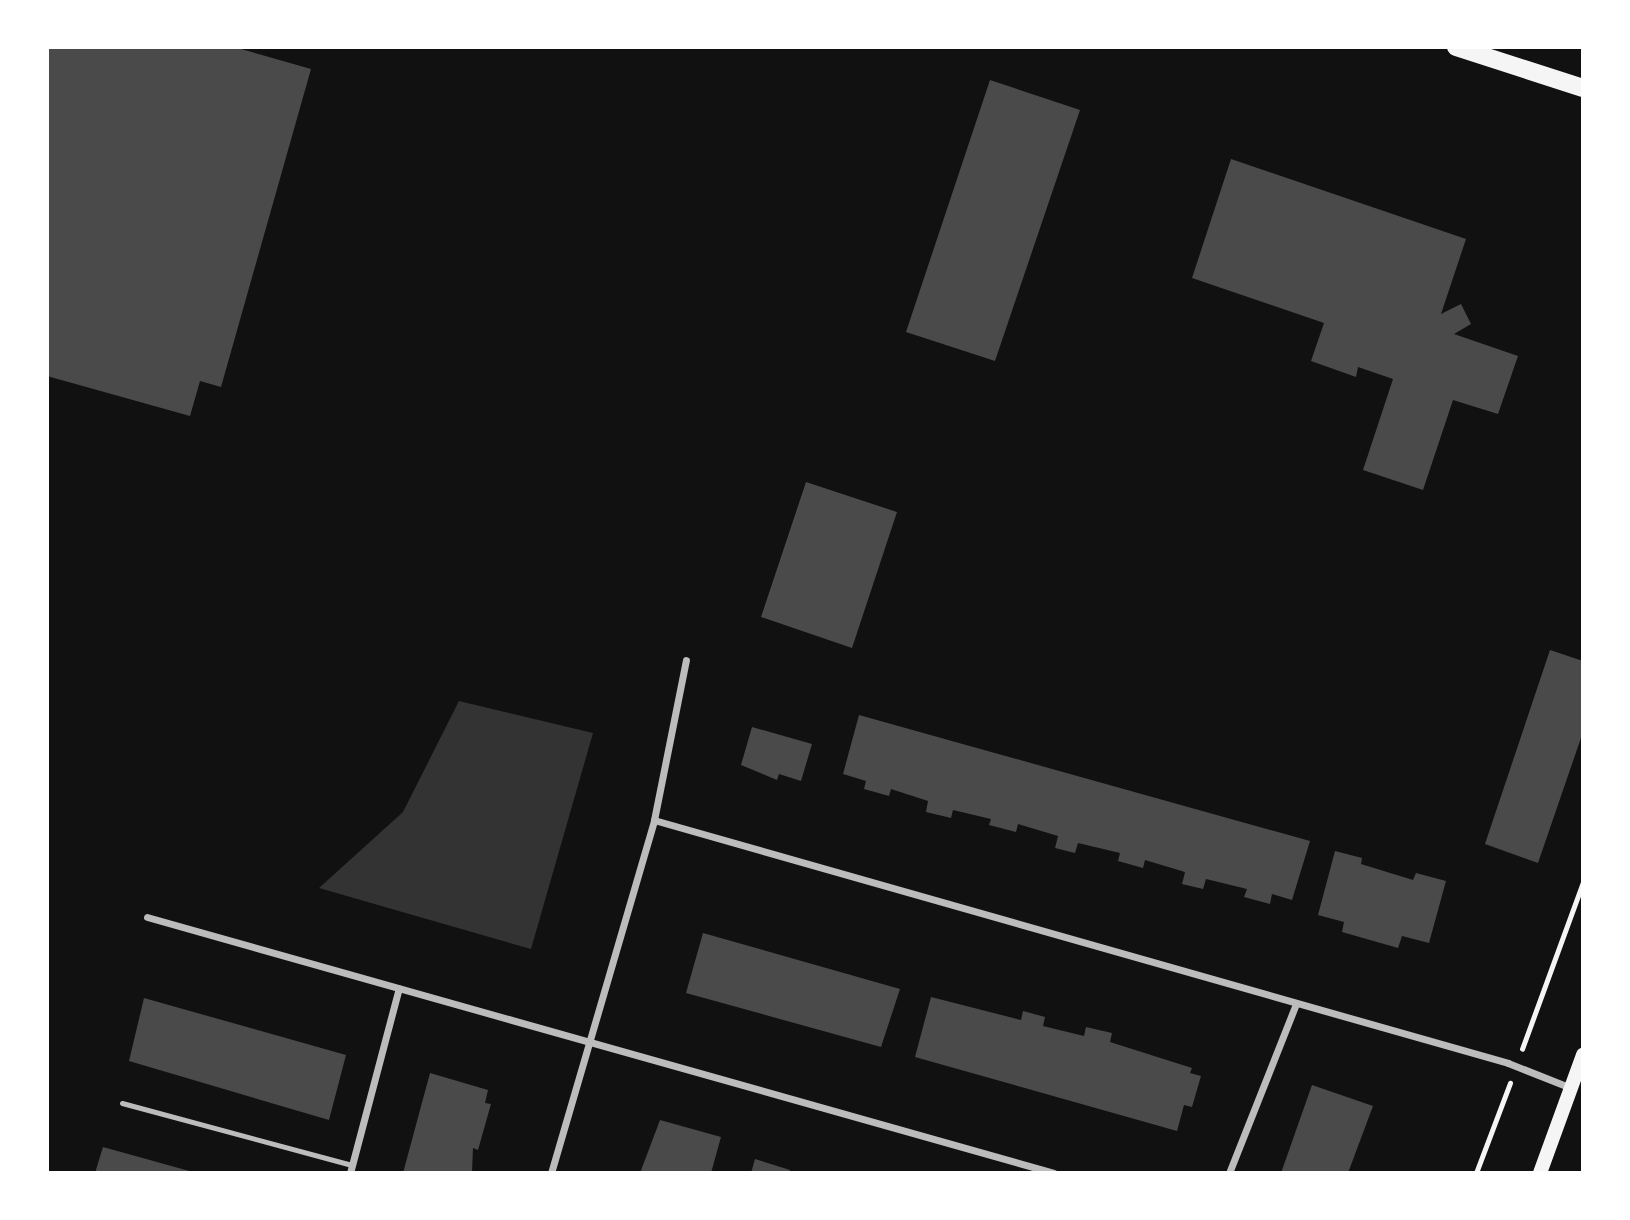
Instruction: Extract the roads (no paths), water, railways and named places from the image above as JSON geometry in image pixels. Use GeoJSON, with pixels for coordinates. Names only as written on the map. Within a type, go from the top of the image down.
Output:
{"type":"FeatureCollection","features":[{"type":"Feature","properties":{"kind":"main road"},"geometry":{"type":"LineString","coordinates":[[1456,47],[1583,88]]}},
{"type":"Feature","properties":{"kind":"main road"},"geometry":{"type":"LineString","coordinates":[[1540,1173],[1583,1055]]}},
{"type":"Feature","properties":{"kind":"street"},"geometry":{"type":"LineString","coordinates":[[551,1173],[654,820],[686,660]]}},
{"type":"Feature","properties":{"kind":"street"},"geometry":{"type":"LineString","coordinates":[[654,820],[1517,1066],[1571,1088]]}},
{"type":"Feature","properties":{"kind":"street"},"geometry":{"type":"LineString","coordinates":[[147,917],[588,1039],[1054,1173]]}},
{"type":"Feature","properties":{"kind":"street"},"geometry":{"type":"LineString","coordinates":[[351,1169],[399,988]]}},
{"type":"Feature","properties":{"kind":"street"},"geometry":{"type":"LineString","coordinates":[[1230,1173],[1296,1004]]}},
{"type":"Feature","properties":{"kind":"lane"},"geometry":{"type":"LineString","coordinates":[[122,1104],[351,1169]]}}]}
